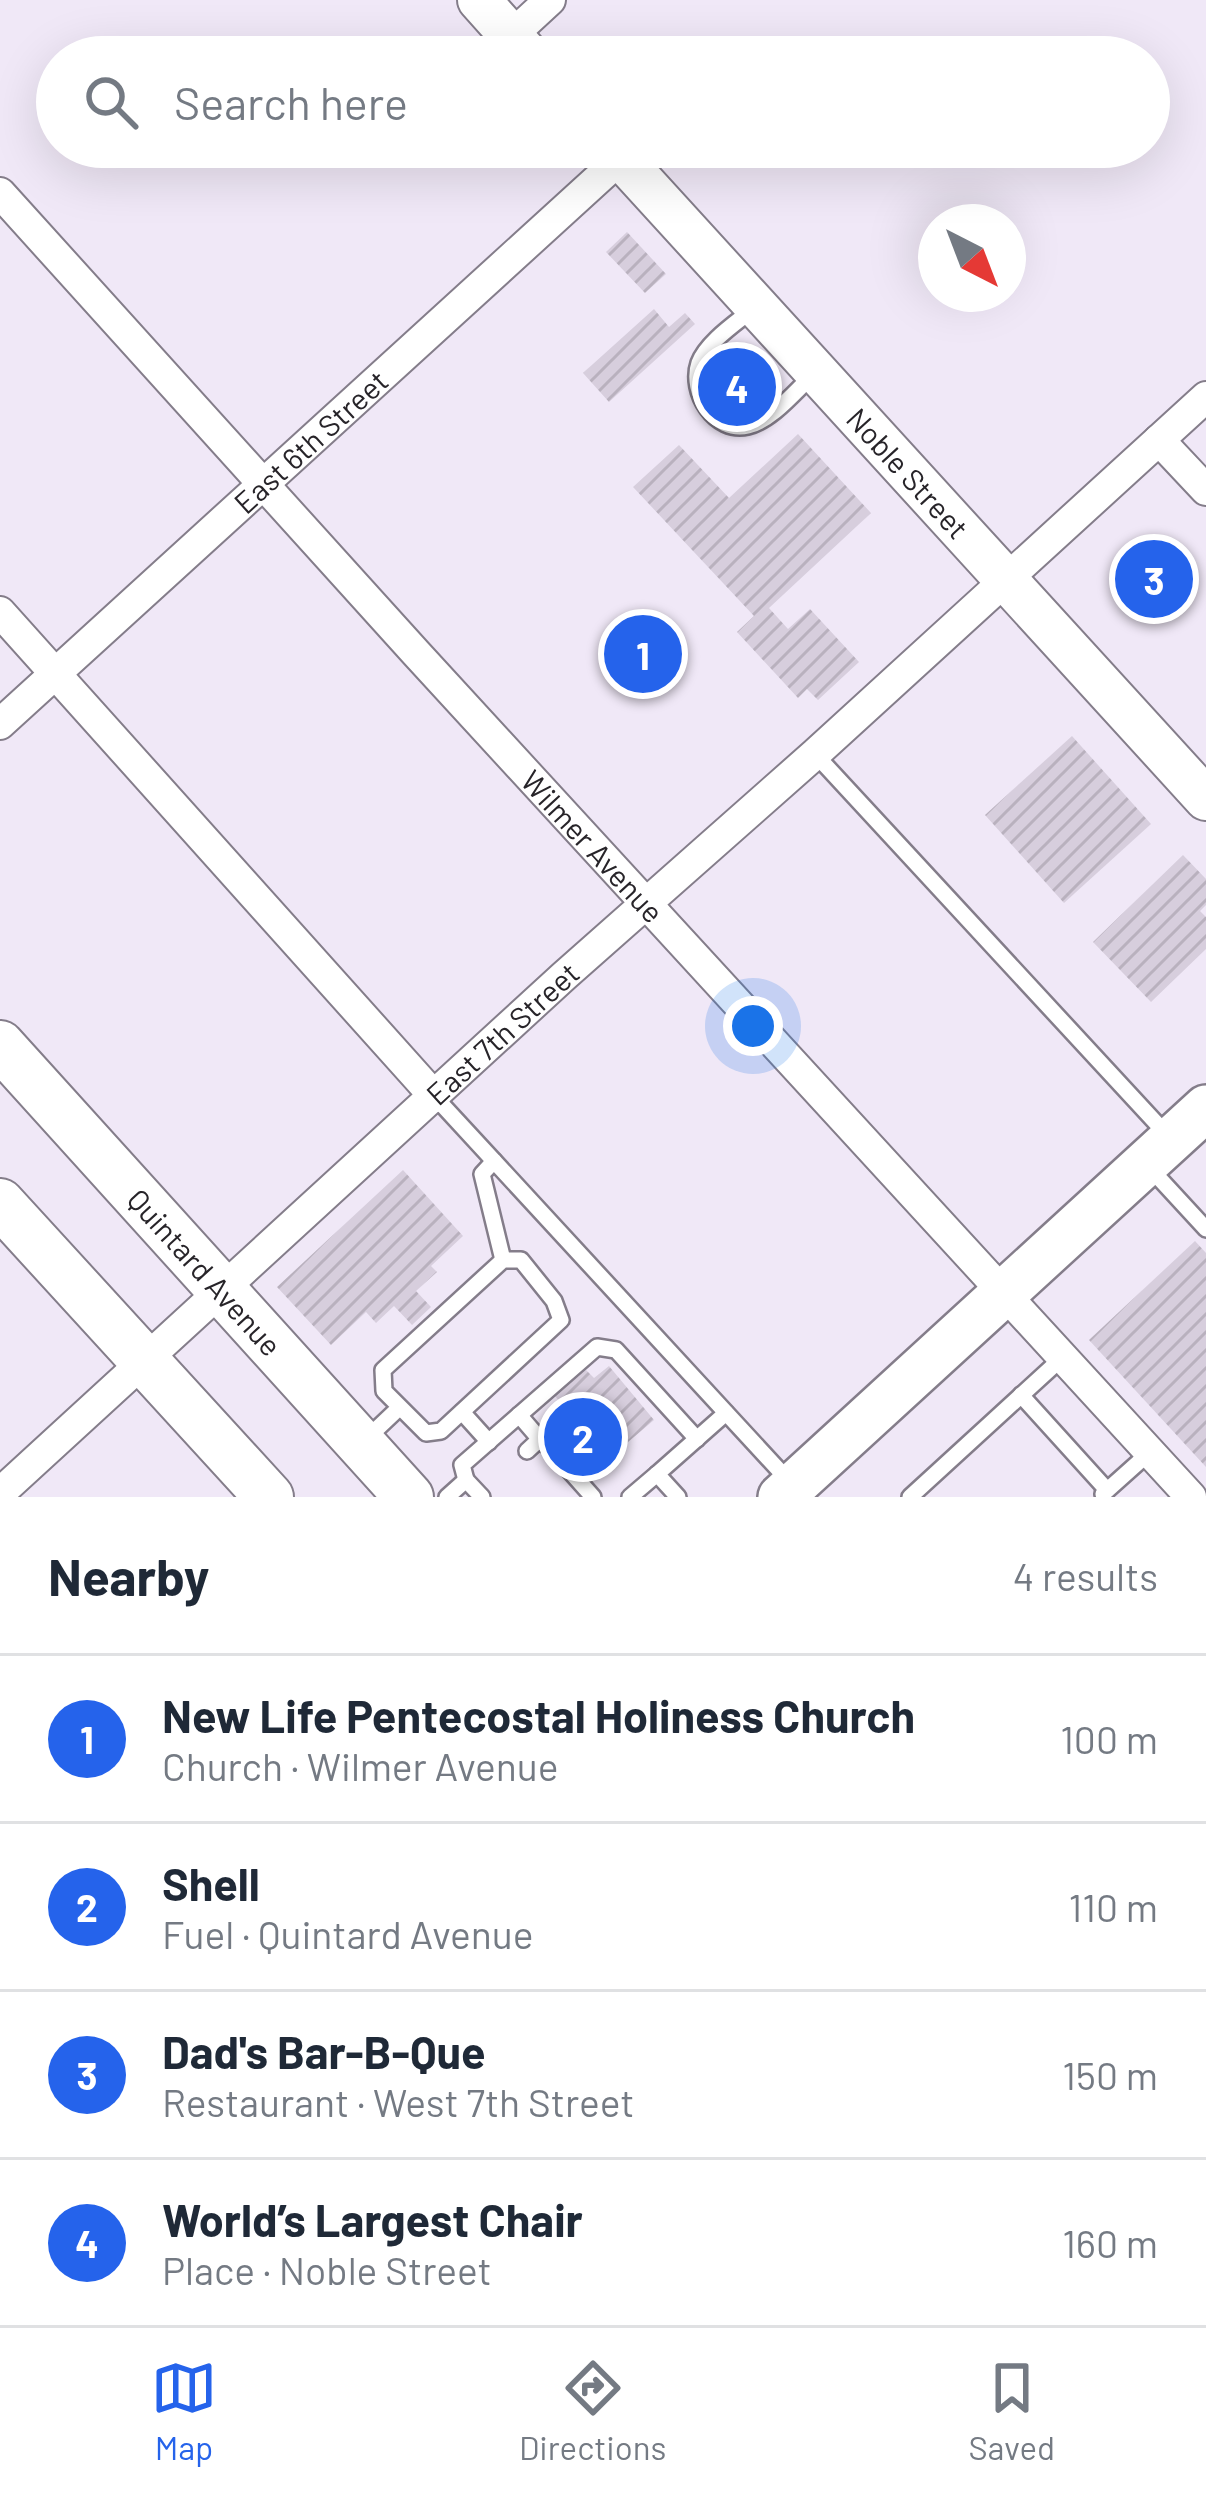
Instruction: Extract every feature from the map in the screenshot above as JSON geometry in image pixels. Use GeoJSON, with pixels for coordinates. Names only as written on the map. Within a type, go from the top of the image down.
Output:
{"type":"FeatureCollection","features":[{"type":"Feature","properties":{"kind":"highway","name":"Quintard Avenue"},"geometry":{"type":"LineString","coordinates":[[0,1045],[409,1497]]}},
{"type":"Feature","properties":{"kind":"highway"},"geometry":{"type":"LineString","coordinates":[[0,1203],[269,1497]]}},
{"type":"Feature","properties":{"kind":"main road"},"geometry":{"type":"LineString","coordinates":[[479,0],[512,36]]}},
{"type":"Feature","properties":{"kind":"main road","name":"Noble Street"},"geometry":{"type":"LineString","coordinates":[[637,168],[1206,799]]}},
{"type":"Feature","properties":{"kind":"main road"},"geometry":{"type":"LineString","coordinates":[[792,1493],[1004,1293],[1184,1134]]}},
{"type":"Feature","properties":{"kind":"street"},"geometry":{"type":"LineString","coordinates":[[527,36],[550,0]]}},
{"type":"Feature","properties":{"kind":"street","name":"East 6th Street"},"geometry":{"type":"LineString","coordinates":[[0,724],[604,168]]}},
{"type":"Feature","properties":{"kind":"street","name":"Wilmer Avenue"},"geometry":{"type":"LineString","coordinates":[[0,193],[1191,1497]]}},
{"type":"Feature","properties":{"kind":"street","name":"East 7th Street"},"geometry":{"type":"LineString","coordinates":[[0,1493],[1206,397]]}},
{"type":"Feature","properties":{"kind":"street"},"geometry":{"type":"LineString","coordinates":[[1159,440],[1206,490]]}},
{"type":"Feature","properties":{"kind":"street"},"geometry":{"type":"LineString","coordinates":[[0,612],[435,1097]]}},
{"type":"Feature","properties":{"kind":"lane"},"geometry":{"type":"LineString","coordinates":[[757,305],[713,344],[699,364],[705,407],[731,426],[745,428],[817,370]]}},
{"type":"Feature","properties":{"kind":"lane"},"geometry":{"type":"LineString","coordinates":[[814,754],[1184,1134],[1206,1229]]}},
{"type":"Feature","properties":{"kind":"lane"},"geometry":{"type":"LineString","coordinates":[[435,1097],[726,1413],[792,1493]]}},
{"type":"Feature","properties":{"kind":"lane"},"geometry":{"type":"LineString","coordinates":[[494,1161],[482,1174],[503,1260]]}},
{"type":"Feature","properties":{"kind":"lane"},"geometry":{"type":"LineString","coordinates":[[503,1260],[521,1260],[554,1301],[561,1320],[441,1431],[426,1433],[384,1391],[383,1370],[503,1260]]}},
{"type":"Feature","properties":{"kind":"lane"},"geometry":{"type":"LineString","coordinates":[[482,1493],[466,1480],[462,1465],[597,1347],[616,1350],[698,1438]]}},
{"type":"Feature","properties":{"kind":"lane"},"geometry":{"type":"LineString","coordinates":[[910,1497],[1063,1358]]}},
{"type":"Feature","properties":{"kind":"lane"},"geometry":{"type":"LineString","coordinates":[[1021,1395],[1103,1494],[1150,1452]]}},
{"type":"Feature","properties":{"kind":"lane"},"geometry":{"type":"LineString","coordinates":[[361,1444],[400,1407]]}},
{"type":"Feature","properties":{"kind":"lane"},"geometry":{"type":"LineString","coordinates":[[462,1412],[489,1442]]}},
{"type":"Feature","properties":{"kind":"lane"},"geometry":{"type":"LineString","coordinates":[[630,1497],[726,1413]]}},
{"type":"Feature","properties":{"kind":"lane"},"geometry":{"type":"LineString","coordinates":[[519,1415],[542,1441],[527,1451]]}},
{"type":"Feature","properties":{"kind":"lane"},"geometry":{"type":"LineString","coordinates":[[568,1470],[582,1492]]}},
{"type":"Feature","properties":{"kind":"lane"},"geometry":{"type":"LineString","coordinates":[[657,1474],[678,1497]]}},
{"type":"Feature","properties":{"kind":"lane"},"geometry":{"type":"LineString","coordinates":[[447,1497],[466,1480]]}},
{"type":"Feature","properties":{"kind":"building"},"geometry":{"type":"Polygon","coordinates":[[[627,232],[666,274],[645,293],[606,252],[627,232]]]}},
{"type":"Feature","properties":{"kind":"building"},"geometry":{"type":"Polygon","coordinates":[[[654,309],[669,327],[685,313],[695,324],[609,402],[583,373],[654,309]]]}},
{"type":"Feature","properties":{"kind":"building"},"geometry":{"type":"Polygon","coordinates":[[[737,371],[752,388],[737,404],[720,384],[737,371]]]}},
{"type":"Feature","properties":{"kind":"building"},"geometry":{"type":"Polygon","coordinates":[[[798,434],[871,513],[769,608],[788,629],[810,609],[859,662],[818,700],[807,689],[798,698],[737,632],[754,616],[633,487],[679,445],[729,498],[798,434]]]}},
{"type":"Feature","properties":{"kind":"building"},"geometry":{"type":"Polygon","coordinates":[[[1072,736],[1151,824],[1064,903],[985,815],[1072,736]]]}},
{"type":"Feature","properties":{"kind":"building"},"geometry":{"type":"Polygon","coordinates":[[[1183,855],[1206,879],[1206,905],[1200,911],[1206,917],[1206,949],[1151,1002],[1093,942],[1183,855]]]}},
{"type":"Feature","properties":{"kind":"building"},"geometry":{"type":"Polygon","coordinates":[[[403,1170],[463,1236],[431,1266],[437,1272],[416,1291],[431,1307],[412,1325],[394,1306],[376,1323],[366,1312],[331,1345],[277,1287],[403,1170]]]}},
{"type":"Feature","properties":{"kind":"building"},"geometry":{"type":"Polygon","coordinates":[[[1195,1241],[1206,1253],[1206,1467],[1089,1340],[1195,1241]]]}},
{"type":"Feature","properties":{"kind":"building"},"geometry":{"type":"Polygon","coordinates":[[[609,1366],[654,1420],[608,1459],[555,1396],[586,1370],[594,1378],[609,1366]]]}},
{"type":"Feature","properties":{"kind":"place","name":"World’s Largest Chair"},"geometry":{"type":"Point","coordinates":[737,387]}},
{"type":"Feature","properties":{"kind":"place","name":"Dad's Bar-B-Que"},"geometry":{"type":"Point","coordinates":[1154,579]}},
{"type":"Feature","properties":{"kind":"place","name":"New Life Pentecostal Holiness Church"},"geometry":{"type":"Point","coordinates":[643,654]}},
{"type":"Feature","properties":{"kind":"place","name":"Shell"},"geometry":{"type":"Point","coordinates":[583,1437]}}]}
